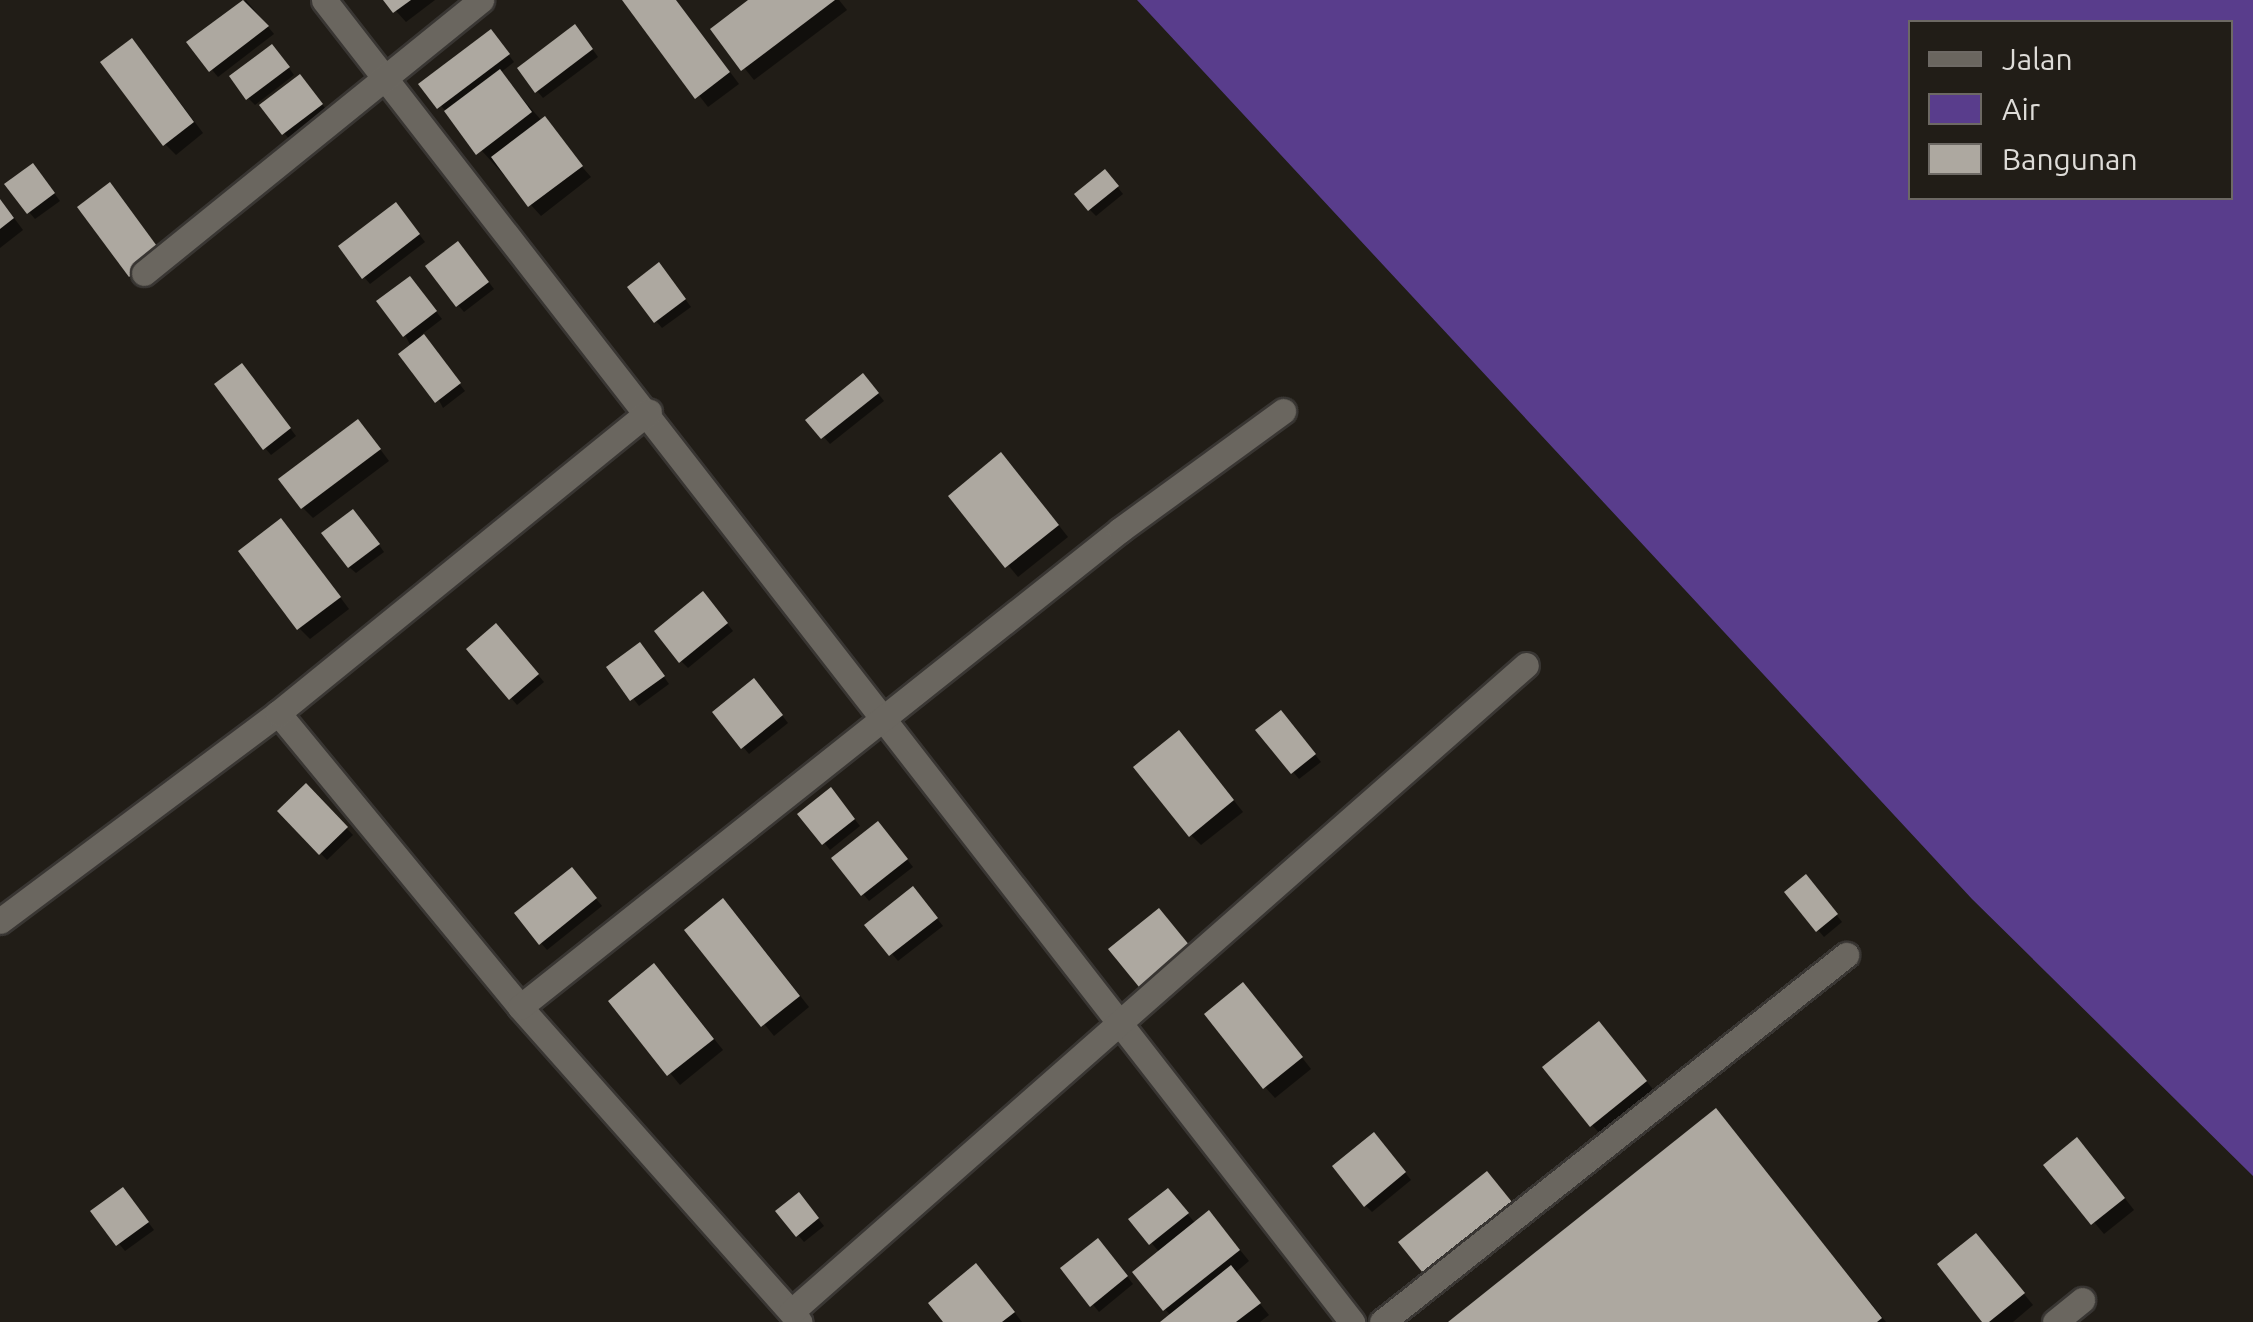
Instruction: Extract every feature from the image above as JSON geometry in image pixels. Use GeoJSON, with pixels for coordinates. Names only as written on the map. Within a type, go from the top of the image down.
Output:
{"type":"FeatureCollection","features":[{"type":"Feature","properties":{"kind":"street"},"geometry":{"type":"LineString","coordinates":[[324,0],[649,411],[1352,1322]]}},
{"type":"Feature","properties":{"kind":"street"},"geometry":{"type":"LineString","coordinates":[[144,273],[481,0]]}},
{"type":"Feature","properties":{"kind":"street"},"geometry":{"type":"LineString","coordinates":[[520,1007],[886,720],[1120,530],[1283,410]]}},
{"type":"Feature","properties":{"kind":"street"},"geometry":{"type":"LineString","coordinates":[[0,921],[278,713],[649,411]]}},
{"type":"Feature","properties":{"kind":"street"},"geometry":{"type":"LineString","coordinates":[[278,713],[520,1007],[796,1317],[1119,1022],[1526,665]]}},
{"type":"Feature","properties":{"kind":"street"},"geometry":{"type":"LineString","coordinates":[[1382,1322],[1846,955]]}},
{"type":"Feature","properties":{"kind":"street"},"geometry":{"type":"LineString","coordinates":[[2055,1322],[2082,1300]]}},
{"type":"Feature","properties":{"kind":"water"},"geometry":{"type":"Polygon","coordinates":[[[1137,0],[2253,0],[2253,1176],[1972,899],[1137,0]]]}},
{"type":"Feature","properties":{"kind":"building"},"geometry":{"type":"Polygon","coordinates":[[[243,0],[269,26],[209,72],[186,42],[243,0]]]}},
{"type":"Feature","properties":{"kind":"building"},"geometry":{"type":"Polygon","coordinates":[[[383,0],[411,0],[393,13],[383,0]]]}},
{"type":"Feature","properties":{"kind":"building"},"geometry":{"type":"Polygon","coordinates":[[[622,0],[676,0],[730,72],[695,99],[622,0]]]}},
{"type":"Feature","properties":{"kind":"building"},"geometry":{"type":"Polygon","coordinates":[[[748,0],[835,0],[741,71],[710,29],[748,0]]]}},
{"type":"Feature","properties":{"kind":"building"},"geometry":{"type":"Polygon","coordinates":[[[575,24],[593,49],[535,93],[517,68],[575,24]]]}},
{"type":"Feature","properties":{"kind":"building"},"geometry":{"type":"Polygon","coordinates":[[[491,29],[510,54],[437,109],[418,84],[491,29]]]}},
{"type":"Feature","properties":{"kind":"building"},"geometry":{"type":"Polygon","coordinates":[[[132,38],[194,122],[163,146],[100,62],[132,38]]]}},
{"type":"Feature","properties":{"kind":"building"},"geometry":{"type":"Polygon","coordinates":[[[272,44],[290,67],[246,100],[229,76],[272,44]]]}},
{"type":"Feature","properties":{"kind":"building"},"geometry":{"type":"Polygon","coordinates":[[[500,69],[532,112],[476,155],[444,111],[500,69]]]}},
{"type":"Feature","properties":{"kind":"building"},"geometry":{"type":"Polygon","coordinates":[[[300,74],[323,104],[282,135],[259,105],[300,74]]]}},
{"type":"Feature","properties":{"kind":"building"},"geometry":{"type":"Polygon","coordinates":[[[545,116],[583,166],[528,207],[491,157],[545,116]]]}},
{"type":"Feature","properties":{"kind":"building"},"geometry":{"type":"Polygon","coordinates":[[[33,163],[55,193],[27,214],[4,184],[33,163]]]}},
{"type":"Feature","properties":{"kind":"building"},"geometry":{"type":"Polygon","coordinates":[[[1105,169],[1119,186],[1088,211],[1074,194],[1105,169]]]}},
{"type":"Feature","properties":{"kind":"building"},"geometry":{"type":"Polygon","coordinates":[[[110,182],[162,253],[129,277],[77,207],[110,182]]]}},
{"type":"Feature","properties":{"kind":"building"},"geometry":{"type":"Polygon","coordinates":[[[0,199],[14,218],[0,229],[0,199]]]}},
{"type":"Feature","properties":{"kind":"building"},"geometry":{"type":"Polygon","coordinates":[[[396,202],[420,234],[362,279],[338,246],[396,202]]]}},
{"type":"Feature","properties":{"kind":"building"},"geometry":{"type":"Polygon","coordinates":[[[458,241],[489,282],[456,307],[425,266],[458,241]]]}},
{"type":"Feature","properties":{"kind":"building"},"geometry":{"type":"Polygon","coordinates":[[[659,262],[686,299],[654,323],[627,287],[659,262]]]}},
{"type":"Feature","properties":{"kind":"building"},"geometry":{"type":"Polygon","coordinates":[[[410,276],[437,311],[403,337],[376,301],[410,276]]]}},
{"type":"Feature","properties":{"kind":"building"},"geometry":{"type":"Polygon","coordinates":[[[424,334],[461,383],[435,403],[398,354],[424,334]]]}},
{"type":"Feature","properties":{"kind":"building"},"geometry":{"type":"Polygon","coordinates":[[[242,363],[291,428],[263,450],[214,384],[242,363]]]}},
{"type":"Feature","properties":{"kind":"building"},"geometry":{"type":"Polygon","coordinates":[[[863,373],[879,393],[821,439],[805,420],[863,373]]]}},
{"type":"Feature","properties":{"kind":"building"},"geometry":{"type":"Polygon","coordinates":[[[358,419],[381,449],[301,509],[278,479],[358,419]]]}},
{"type":"Feature","properties":{"kind":"building"},"geometry":{"type":"Polygon","coordinates":[[[1001,452],[1059,525],[1005,568],[948,496],[1001,452]]]}},
{"type":"Feature","properties":{"kind":"building"},"geometry":{"type":"Polygon","coordinates":[[[353,509],[380,544],[348,568],[321,533],[353,509]]]}},
{"type":"Feature","properties":{"kind":"building"},"geometry":{"type":"Polygon","coordinates":[[[281,518],[341,597],[297,630],[238,551],[281,518]]]}},
{"type":"Feature","properties":{"kind":"building"},"geometry":{"type":"Polygon","coordinates":[[[703,591],[728,623],[679,663],[654,631],[703,591]]]}},
{"type":"Feature","properties":{"kind":"building"},"geometry":{"type":"Polygon","coordinates":[[[496,623],[539,674],[509,700],[466,649],[496,623]]]}},
{"type":"Feature","properties":{"kind":"building"},"geometry":{"type":"Polygon","coordinates":[[[640,642],[665,676],[630,701],[606,667],[640,642]]]}},
{"type":"Feature","properties":{"kind":"building"},"geometry":{"type":"Polygon","coordinates":[[[754,678],[783,715],[741,749],[712,712],[754,678]]]}},
{"type":"Feature","properties":{"kind":"building"},"geometry":{"type":"Polygon","coordinates":[[[1281,710],[1316,754],[1291,774],[1255,730],[1281,710]]]}},
{"type":"Feature","properties":{"kind":"building"},"geometry":{"type":"Polygon","coordinates":[[[1179,730],[1234,800],[1189,837],[1133,767],[1179,730]]]}},
{"type":"Feature","properties":{"kind":"building"},"geometry":{"type":"Polygon","coordinates":[[[306,783],[348,827],[319,855],[277,811],[306,783]]]}},
{"type":"Feature","properties":{"kind":"building"},"geometry":{"type":"Polygon","coordinates":[[[831,787],[855,819],[822,845],[797,814],[831,787]]]}},
{"type":"Feature","properties":{"kind":"building"},"geometry":{"type":"Polygon","coordinates":[[[878,821],[908,859],[861,896],[831,858],[878,821]]]}},
{"type":"Feature","properties":{"kind":"building"},"geometry":{"type":"Polygon","coordinates":[[[572,867],[597,898],[539,945],[514,913],[572,867]]]}},
{"type":"Feature","properties":{"kind":"building"},"geometry":{"type":"Polygon","coordinates":[[[1806,874],[1838,914],[1816,932],[1784,892],[1806,874]]]}},
{"type":"Feature","properties":{"kind":"building"},"geometry":{"type":"Polygon","coordinates":[[[913,886],[938,918],[889,956],[864,925],[913,886]]]}},
{"type":"Feature","properties":{"kind":"building"},"geometry":{"type":"Polygon","coordinates":[[[723,898],[800,996],[761,1027],[684,930],[723,898]]]}},
{"type":"Feature","properties":{"kind":"building"},"geometry":{"type":"Polygon","coordinates":[[[1159,908],[1190,946],[1139,987],[1108,949],[1159,908]]]}},
{"type":"Feature","properties":{"kind":"building"},"geometry":{"type":"Polygon","coordinates":[[[654,963],[714,1039],[667,1076],[608,1001],[654,963]]]}},
{"type":"Feature","properties":{"kind":"building"},"geometry":{"type":"Polygon","coordinates":[[[1243,982],[1303,1057],[1263,1089],[1204,1014],[1243,982]]]}},
{"type":"Feature","properties":{"kind":"building"},"geometry":{"type":"Polygon","coordinates":[[[1599,1021],[1647,1081],[1590,1127],[1542,1067],[1599,1021]]]}},
{"type":"Feature","properties":{"kind":"building"},"geometry":{"type":"Polygon","coordinates":[[[1716,1108],[1882,1318],[1877,1322],[1448,1322],[1716,1108]]]}},
{"type":"Feature","properties":{"kind":"building"},"geometry":{"type":"Polygon","coordinates":[[[1374,1132],[1406,1172],[1364,1207],[1332,1166],[1374,1132]]]}},
{"type":"Feature","properties":{"kind":"building"},"geometry":{"type":"Polygon","coordinates":[[[2077,1137],[2125,1198],[2091,1225],[2043,1165],[2077,1137]]]}},
{"type":"Feature","properties":{"kind":"building"},"geometry":{"type":"Polygon","coordinates":[[[1487,1171],[1516,1207],[1427,1278],[1398,1242],[1487,1171]]]}},
{"type":"Feature","properties":{"kind":"building"},"geometry":{"type":"Polygon","coordinates":[[[123,1187],[149,1222],[116,1246],[90,1211],[123,1187]]]}},
{"type":"Feature","properties":{"kind":"building"},"geometry":{"type":"Polygon","coordinates":[[[1168,1188],[1189,1213],[1149,1245],[1128,1219],[1168,1188]]]}},
{"type":"Feature","properties":{"kind":"building"},"geometry":{"type":"Polygon","coordinates":[[[799,1192],[819,1218],[796,1237],[775,1211],[799,1192]]]}},
{"type":"Feature","properties":{"kind":"building"},"geometry":{"type":"Polygon","coordinates":[[[1209,1210],[1240,1250],[1163,1311],[1132,1272],[1209,1210]]]}},
{"type":"Feature","properties":{"kind":"building"},"geometry":{"type":"Polygon","coordinates":[[[1976,1233],[2025,1293],[1989,1322],[1982,1322],[1937,1264],[1976,1233]]]}},
{"type":"Feature","properties":{"kind":"building"},"geometry":{"type":"Polygon","coordinates":[[[1098,1238],[1128,1276],[1090,1307],[1060,1268],[1098,1238]]]}},
{"type":"Feature","properties":{"kind":"building"},"geometry":{"type":"Polygon","coordinates":[[[976,1263],[1015,1312],[1002,1322],[943,1322],[928,1303],[976,1263]]]}},
{"type":"Feature","properties":{"kind":"building"},"geometry":{"type":"Polygon","coordinates":[[[1231,1265],[1261,1303],[1236,1322],[1160,1322],[1231,1265]]]}}]}
